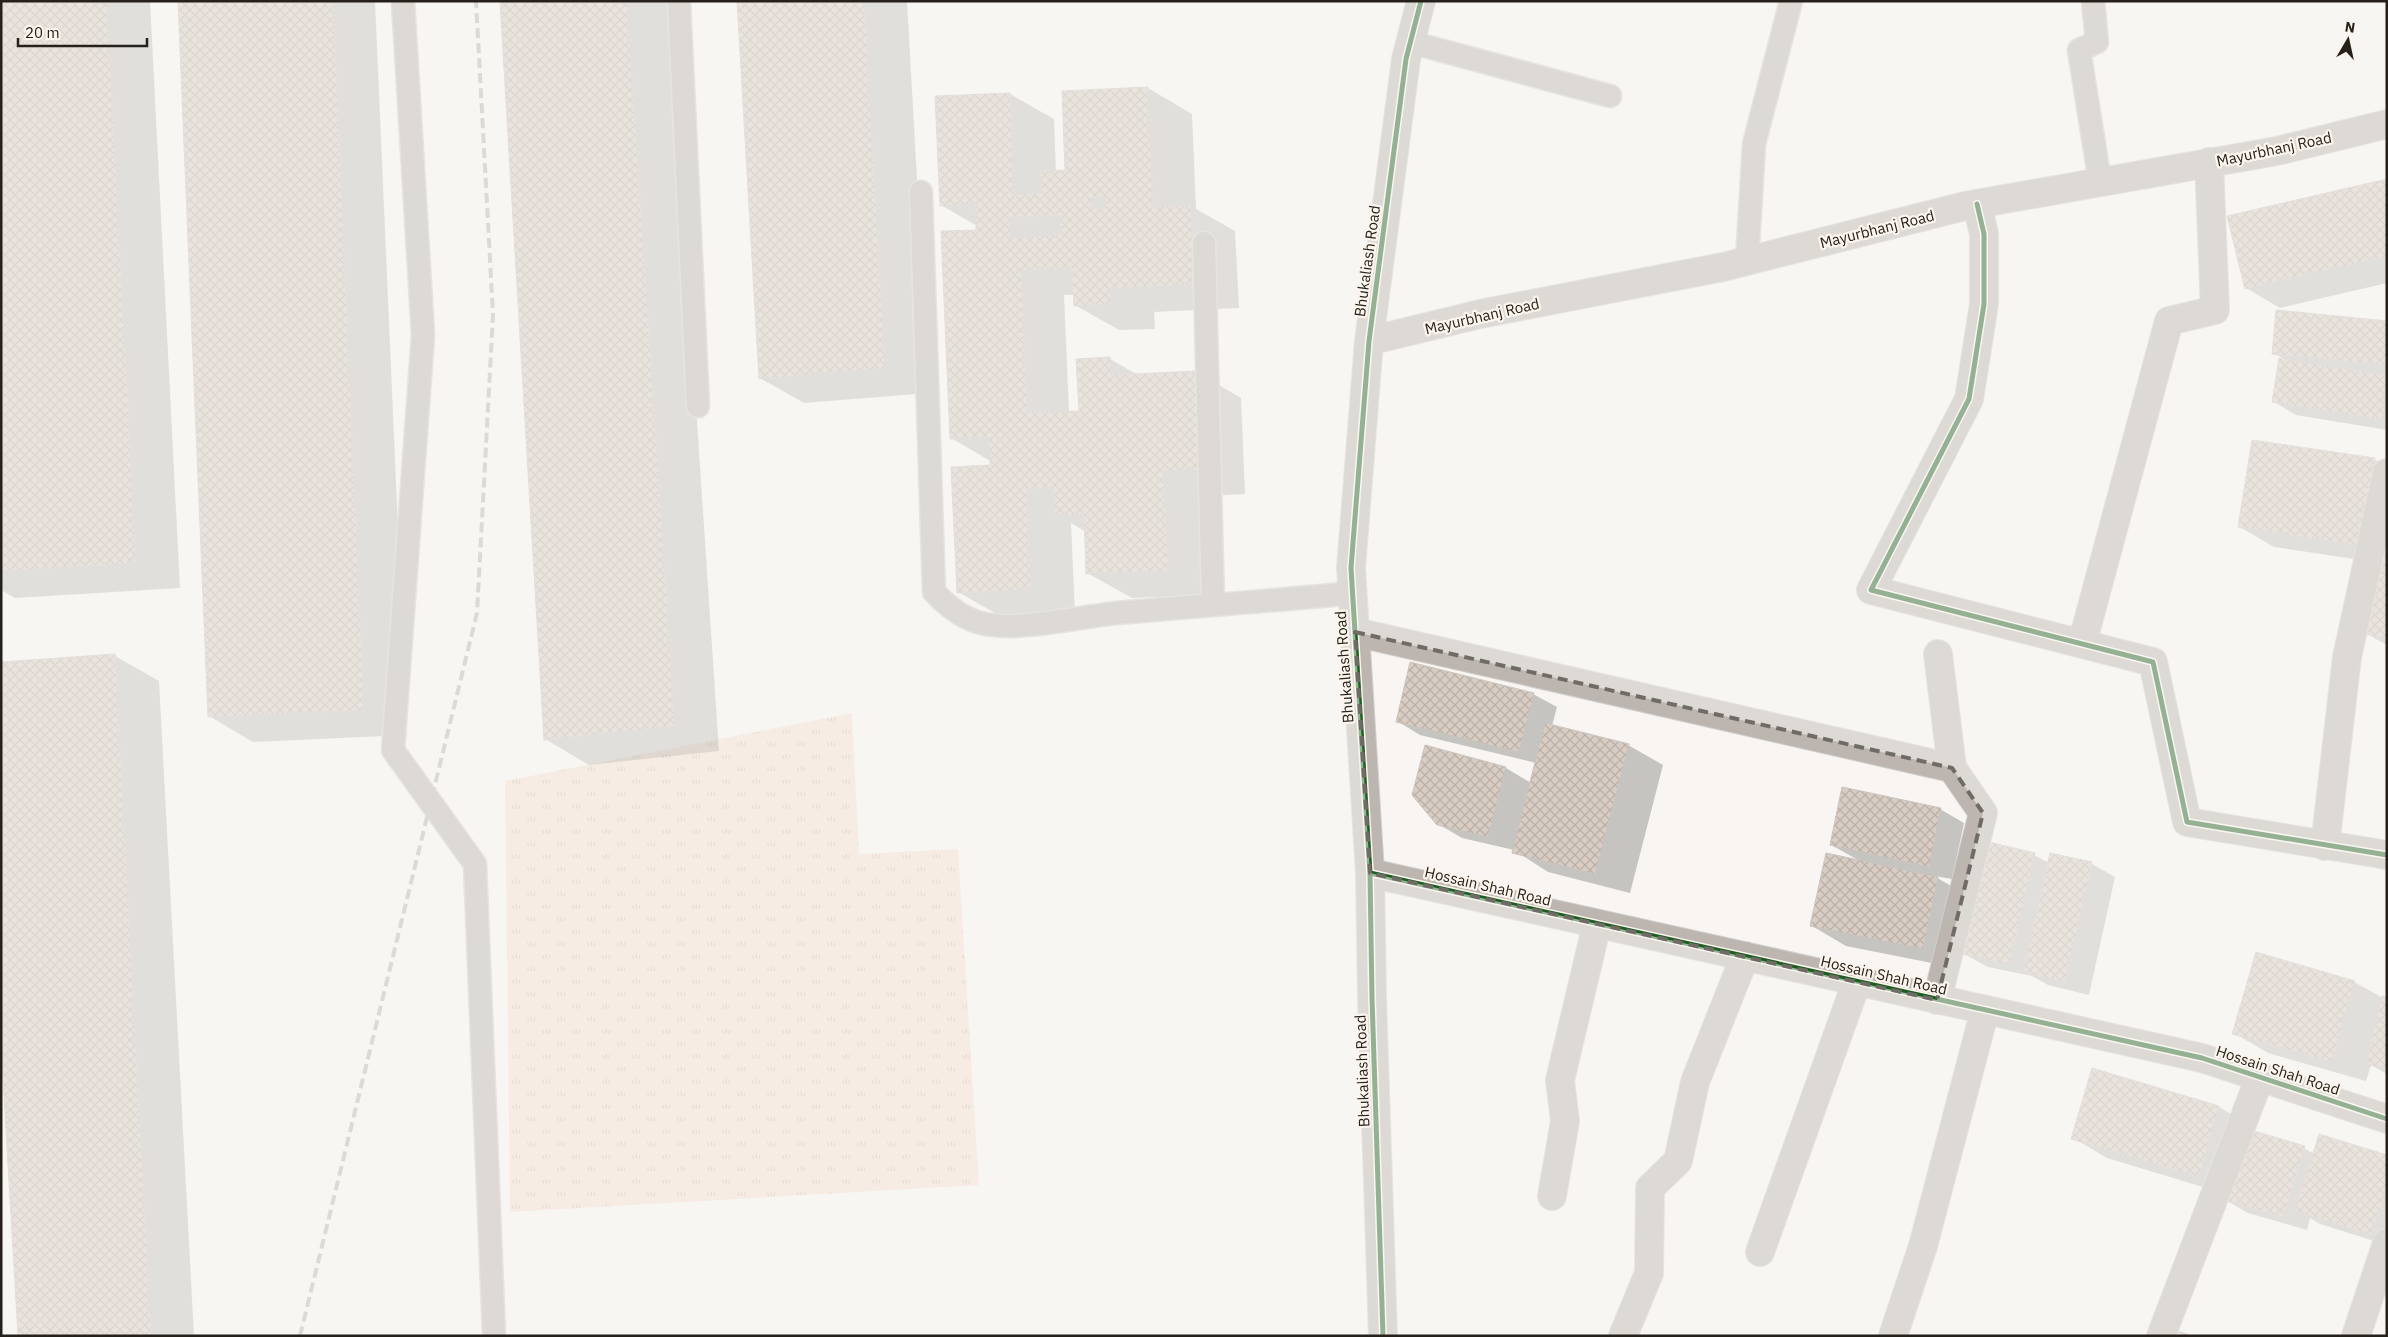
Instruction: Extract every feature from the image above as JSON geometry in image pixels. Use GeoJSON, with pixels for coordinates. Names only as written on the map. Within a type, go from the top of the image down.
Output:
{"type":"FeatureCollection","features":[{"type":"Feature","properties":{"kind":"street","name":"Bhukaliash Road"},"geometry":{"type":"LineString","coordinates":[[1383,1336],[1372,1008],[1370,872],[1351,568],[1369,342],[1406,59],[1421,1]]}},
{"type":"Feature","properties":{"kind":"street","name":"Mayurbhanj Road"},"geometry":{"type":"LineString","coordinates":[[1369,342],[1480,314],[1747,262],[1977,204],[2277,151],[2387,124]]}},
{"type":"Feature","properties":{"kind":"street"},"geometry":{"type":"LineString","coordinates":[[2082,644],[2169,321],[2214,310],[2209,162]]}},
{"type":"Feature","properties":{"kind":"street"},"geometry":{"type":"LineString","coordinates":[[1977,204],[1984,234],[1984,304],[1969,399],[1872,590],[2154,662],[2187,822],[2387,855]]}},
{"type":"Feature","properties":{"kind":"street"},"geometry":{"type":"LineString","coordinates":[[2325,846],[2347,657],[2387,473]]}},
{"type":"Feature","properties":{"kind":"street"},"geometry":{"type":"LineString","coordinates":[[1355,632],[1952,768]]}},
{"type":"Feature","properties":{"kind":"street"},"geometry":{"type":"LineString","coordinates":[[1938,654],[1952,768],[1983,813],[1938,1000]]}},
{"type":"Feature","properties":{"kind":"street","name":"Hossain Shah Road"},"geometry":{"type":"LineString","coordinates":[[1370,872],[2202,1058],[2387,1119]]}},
{"type":"Feature","properties":{"kind":"street"},"geometry":{"type":"LineString","coordinates":[[1552,1196],[1566,1121],[1560,1080],[1598,924]]}},
{"type":"Feature","properties":{"kind":"street"},"geometry":{"type":"LineString","coordinates":[[1623,1336],[1649,1274],[1650,1188],[1678,1161],[1695,1082],[1745,956]]}},
{"type":"Feature","properties":{"kind":"street"},"geometry":{"type":"LineString","coordinates":[[1760,1252],[1857,981]]}},
{"type":"Feature","properties":{"kind":"street"},"geometry":{"type":"LineString","coordinates":[[1893,1336],[1923,1246],[1985,1010]]}},
{"type":"Feature","properties":{"kind":"street"},"geometry":{"type":"LineString","coordinates":[[2161,1336],[2260,1078]]}},
{"type":"Feature","properties":{"kind":"street"},"geometry":{"type":"LineString","coordinates":[[2356,1336],[2387,1243]]}},
{"type":"Feature","properties":{"kind":"lane"},"geometry":{"type":"LineString","coordinates":[[403,1],[423,335],[393,750],[475,864],[494,1336]]}},
{"type":"Feature","properties":{"kind":"lane"},"geometry":{"type":"LineString","coordinates":[[679,1],[698,406]]}},
{"type":"Feature","properties":{"kind":"lane"},"geometry":{"type":"LineString","coordinates":[[1747,262],[1754,144],[1791,1]]}},
{"type":"Feature","properties":{"kind":"lane"},"geometry":{"type":"LineString","coordinates":[[2093,1],[2097,42],[2079,50],[2100,182]]}},
{"type":"Feature","properties":{"kind":"lane"},"geometry":{"type":"LineString","coordinates":[[1410,42],[1610,96]]}},
{"type":"Feature","properties":{"kind":"lane"},"geometry":{"type":"LineString","coordinates":[[921,192],[934,592],[947,606],[983,624],[1006,626],[1352,593]]}},
{"type":"Feature","properties":{"kind":"lane"},"geometry":{"type":"LineString","coordinates":[[1204,243],[1214,605]]}},
{"type":"Feature","properties":{"kind":"highlighted area"},"geometry":{"type":"Polygon","coordinates":[[[1355,632],[1952,768],[1983,813],[1937,1000],[1370,873],[1355,632]]]}},
{"type":"Feature","properties":{"kind":"green space"},"geometry":{"type":"Polygon","coordinates":[[[852,713],[859,854],[958,849],[979,1185],[510,1212],[505,781],[852,713]]]}},
{"type":"Feature","properties":{"kind":"building"},"geometry":{"type":"Polygon","coordinates":[[[1,1],[107,1],[136,563],[1,571],[1,1]]]}},
{"type":"Feature","properties":{"kind":"building"},"geometry":{"type":"Polygon","coordinates":[[[178,1],[333,1],[364,710],[208,717],[178,1]]]}},
{"type":"Feature","properties":{"kind":"building"},"geometry":{"type":"Polygon","coordinates":[[[500,1],[627,1],[675,726],[544,740],[500,1]]]}},
{"type":"Feature","properties":{"kind":"building"},"geometry":{"type":"Polygon","coordinates":[[[737,1],[864,1],[885,368],[759,379],[737,1]]]}},
{"type":"Feature","properties":{"kind":"building"},"geometry":{"type":"Polygon","coordinates":[[[1148,87],[1153,207],[1191,205],[1195,284],[1110,288],[1111,304],[1074,306],[1072,269],[1021,270],[1027,412],[1079,411],[1076,359],[1110,357],[1111,375],[1197,371],[1201,469],[1163,471],[1168,571],[1086,574],[1084,514],[1055,515],[1054,487],[1027,489],[1031,589],[957,593],[951,467],[990,465],[989,437],[950,439],[941,231],[976,230],[976,204],[940,206],[935,96],[1010,93],[1014,195],[1041,193],[1040,171],[1065,170],[1062,91],[1148,87]],[[1091,197],[1092,209],[1106,208],[1105,197],[1091,197]],[[1060,215],[1009,217],[1010,237],[1061,235],[1060,215]]]}},
{"type":"Feature","properties":{"kind":"building"},"geometry":{"type":"Polygon","coordinates":[[[2387,179],[2387,256],[2245,289],[2227,216],[2387,179]]]}},
{"type":"Feature","properties":{"kind":"building"},"geometry":{"type":"Polygon","coordinates":[[[2276,310],[2387,321],[2387,365],[2272,354],[2276,310]]]}},
{"type":"Feature","properties":{"kind":"building"},"geometry":{"type":"Polygon","coordinates":[[[2279,358],[2387,376],[2382,420],[2272,402],[2279,358]]]}},
{"type":"Feature","properties":{"kind":"building"},"geometry":{"type":"Polygon","coordinates":[[[2252,440],[2375,458],[2362,546],[2238,527],[2252,440]]]}},
{"type":"Feature","properties":{"kind":"building"},"geometry":{"type":"Polygon","coordinates":[[[2387,530],[2387,638],[2364,634],[2387,530]]]}},
{"type":"Feature","properties":{"kind":"building"},"geometry":{"type":"Polygon","coordinates":[[[115,654],[151,1336],[18,1336],[1,1044],[1,662],[115,654]]]}},
{"type":"Feature","properties":{"kind":"building"},"geometry":{"type":"Polygon","coordinates":[[[1410,662],[1534,693],[1519,752],[1396,722],[1410,662]]]}},
{"type":"Feature","properties":{"kind":"building"},"geometry":{"type":"Polygon","coordinates":[[[1545,723],[1629,744],[1595,874],[1512,853],[1545,723]]]}},
{"type":"Feature","properties":{"kind":"building"},"geometry":{"type":"Polygon","coordinates":[[[1425,745],[1506,767],[1488,837],[1437,825],[1412,795],[1425,745]]]}},
{"type":"Feature","properties":{"kind":"building"},"geometry":{"type":"Polygon","coordinates":[[[1842,787],[1941,808],[1929,867],[1830,845],[1842,787]]]}},
{"type":"Feature","properties":{"kind":"building"},"geometry":{"type":"Polygon","coordinates":[[[1989,842],[2035,853],[2009,965],[1963,954],[1989,842]]]}},
{"type":"Feature","properties":{"kind":"building"},"geometry":{"type":"Polygon","coordinates":[[[1826,853],[1938,877],[1923,949],[1810,926],[1826,853]]]}},
{"type":"Feature","properties":{"kind":"building"},"geometry":{"type":"Polygon","coordinates":[[[2050,853],[2092,862],[2065,982],[2023,972],[2050,853]]]}},
{"type":"Feature","properties":{"kind":"building"},"geometry":{"type":"Polygon","coordinates":[[[2256,952],[2355,981],[2331,1062],[2232,1034],[2256,952]]]}},
{"type":"Feature","properties":{"kind":"building"},"geometry":{"type":"Polygon","coordinates":[[[2382,996],[2387,997],[2387,1069],[2366,1064],[2382,996]]]}},
{"type":"Feature","properties":{"kind":"building"},"geometry":{"type":"Polygon","coordinates":[[[2092,1068],[2219,1106],[2199,1177],[2071,1139],[2092,1068]]]}},
{"type":"Feature","properties":{"kind":"building"},"geometry":{"type":"Polygon","coordinates":[[[2244,1128],[2305,1146],[2283,1217],[2223,1200],[2244,1128]]]}},
{"type":"Feature","properties":{"kind":"building"},"geometry":{"type":"Polygon","coordinates":[[[2319,1134],[2387,1155],[2387,1188],[2372,1235],[2295,1211],[2319,1134]]]}},
{"type":"Feature","properties":{"kind":"building"},"geometry":{"type":"Polygon","coordinates":[[[2171,1328],[2192,1336],[2168,1336],[2171,1328]]]}},
{"type":"Feature","properties":{"kind":"railway"},"geometry":{"type":"LineString","coordinates":[[300,1336],[477,613],[493,315],[476,1]]}},
{"type":"Feature","properties":{"kind":"cycle path"},"geometry":{"type":"LineString","coordinates":[[1383,1336],[1372,998],[1370,873],[1351,568],[1369,341],[1406,59],[1421,1]]}},
{"type":"Feature","properties":{"kind":"cycle path"},"geometry":{"type":"LineString","coordinates":[[1977,204],[1984,234],[1984,304],[1969,399],[1871,590],[2153,662],[2187,822],[2387,855]]}},
{"type":"Feature","properties":{"kind":"cycle path"},"geometry":{"type":"LineString","coordinates":[[1370,873],[2202,1058],[2387,1119]]}}]}
